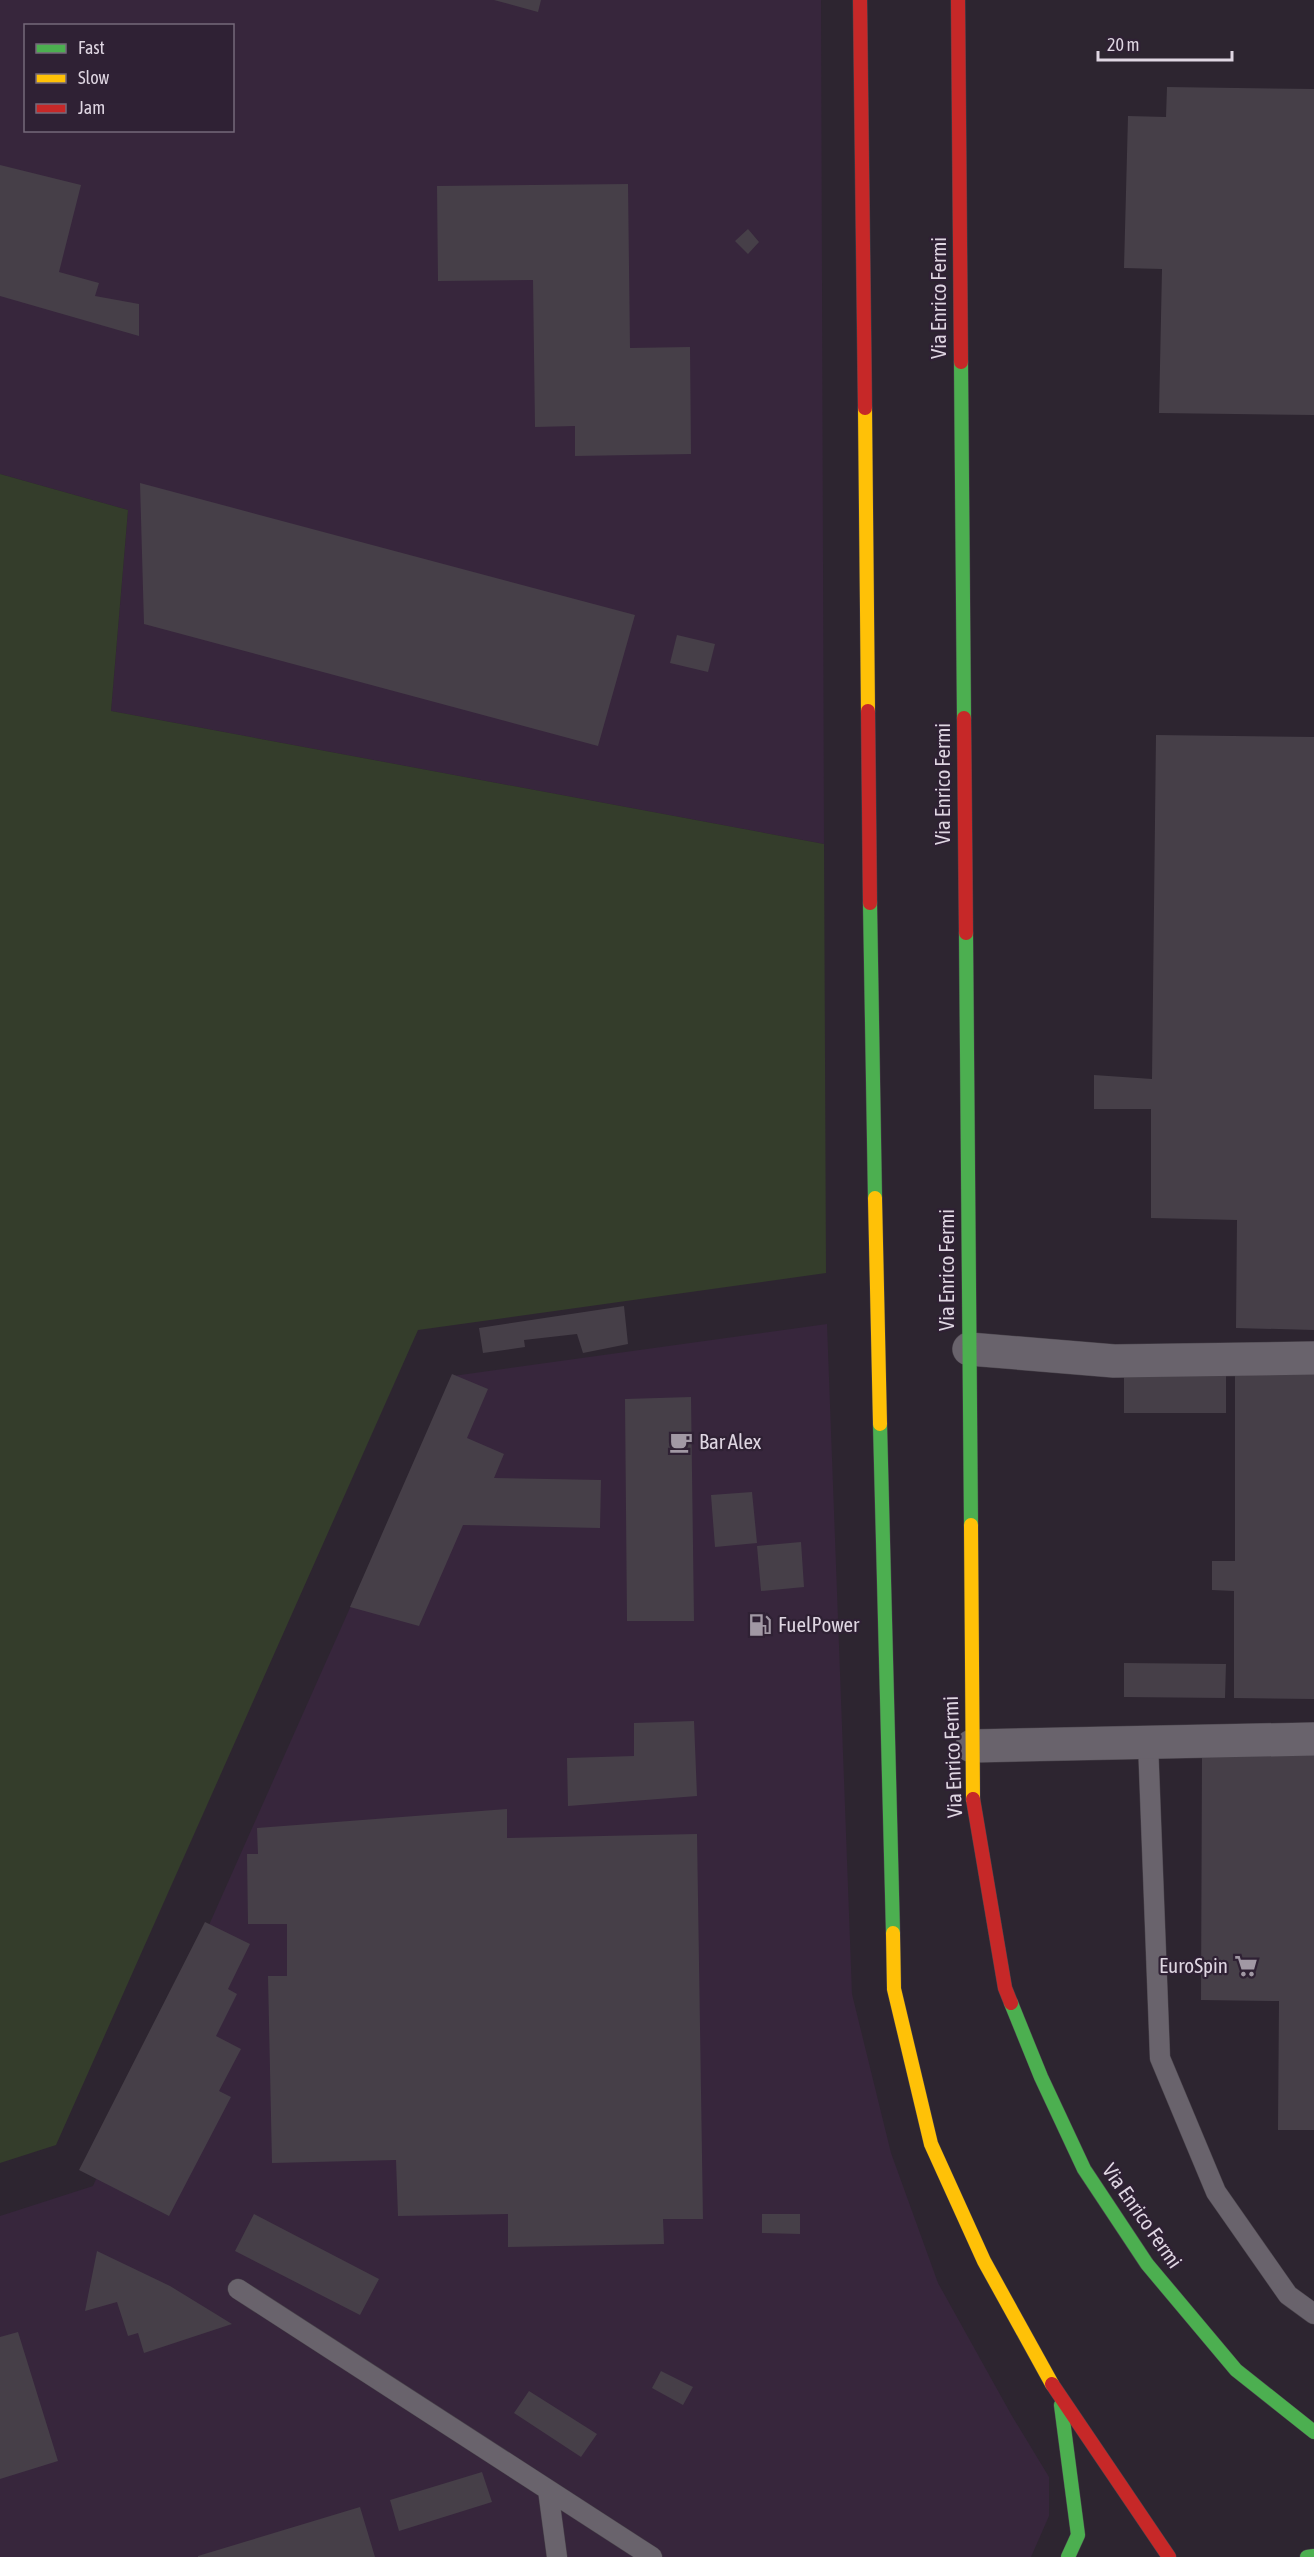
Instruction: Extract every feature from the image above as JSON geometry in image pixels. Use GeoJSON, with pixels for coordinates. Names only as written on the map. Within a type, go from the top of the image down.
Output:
{"type":"FeatureCollection","features":[{"type":"Feature","properties":{"kind":"street"},"geometry":{"type":"LineString","coordinates":[[860,0],[873,1126],[894,1989],[931,2144],[984,2261],[1061,2400],[1169,2557]]}},
{"type":"Feature","properties":{"kind":"street","name":"Via Enrico Fermi"},"geometry":{"type":"LineString","coordinates":[[958,0],[973,1799],[1005,1988],[1041,2077],[1084,2169],[1147,2264],[1236,2370],[1314,2432]]}},
{"type":"Feature","properties":{"kind":"street"},"geometry":{"type":"LineString","coordinates":[[969,1348],[1114,1361],[1314,1358]]}},
{"type":"Feature","properties":{"kind":"street"},"geometry":{"type":"LineString","coordinates":[[972,1746],[1314,1739]]}},
{"type":"Feature","properties":{"kind":"street"},"geometry":{"type":"LineString","coordinates":[[1061,2400],[1078,2535],[1068,2557]]}},
{"type":"Feature","properties":{"kind":"street"},"geometry":{"type":"LineString","coordinates":[[1307,2557],[1314,2556]]}},
{"type":"Feature","properties":{"kind":"lane"},"geometry":{"type":"LineString","coordinates":[[1148,1742],[1160,2058],[1216,2192],[1288,2295],[1314,2314]]}},
{"type":"Feature","properties":{"kind":"lane"},"geometry":{"type":"LineString","coordinates":[[238,2289],[652,2557]]}},
{"type":"Feature","properties":{"kind":"lane"},"geometry":{"type":"LineString","coordinates":[[548,2490],[557,2557]]}},
{"type":"Feature","properties":{"kind":"shaded area"},"geometry":{"type":"Polygon","coordinates":[[[0,0],[821,0],[824,844],[111,711],[128,510],[0,474],[0,0]]]}},
{"type":"Feature","properties":{"kind":"shaded area"},"geometry":{"type":"Polygon","coordinates":[[[827,1324],[852,1994],[891,2153],[938,2283],[1012,2416],[1049,2477],[1049,2516],[1031,2557],[0,2557],[0,2216],[93,2186],[453,1376],[827,1324]]]}},
{"type":"Feature","properties":{"kind":"green space"},"geometry":{"type":"Polygon","coordinates":[[[0,474],[128,510],[111,711],[824,844],[826,1273],[418,1330],[56,2145],[0,2163],[0,474]]]}},
{"type":"Feature","properties":{"kind":"building"},"geometry":{"type":"Polygon","coordinates":[[[494,0],[541,0],[538,12],[494,0]]]}},
{"type":"Feature","properties":{"kind":"building"},"geometry":{"type":"Polygon","coordinates":[[[1167,87],[1314,89],[1314,415],[1159,413],[1162,269],[1124,268],[1128,116],[1166,117],[1167,87]]]}},
{"type":"Feature","properties":{"kind":"building"},"geometry":{"type":"Polygon","coordinates":[[[0,165],[81,185],[59,272],[99,283],[95,296],[139,304],[139,336],[0,296],[0,165]]]}},
{"type":"Feature","properties":{"kind":"building"},"geometry":{"type":"Polygon","coordinates":[[[628,184],[630,348],[690,347],[691,454],[575,456],[575,426],[535,427],[533,280],[438,281],[437,186],[628,184]]]}},
{"type":"Feature","properties":{"kind":"building"},"geometry":{"type":"Polygon","coordinates":[[[748,229],[759,242],[748,254],[735,241],[748,229]]]}},
{"type":"Feature","properties":{"kind":"building"},"geometry":{"type":"Polygon","coordinates":[[[140,483],[635,615],[598,746],[144,624],[140,483]]]}},
{"type":"Feature","properties":{"kind":"building"},"geometry":{"type":"Polygon","coordinates":[[[677,635],[715,644],[708,672],[670,663],[677,635]]]}},
{"type":"Feature","properties":{"kind":"building"},"geometry":{"type":"Polygon","coordinates":[[[1156,735],[1314,737],[1314,1330],[1236,1328],[1237,1220],[1151,1218],[1151,1109],[1094,1109],[1094,1075],[1152,1079],[1156,735]]]}},
{"type":"Feature","properties":{"kind":"building"},"geometry":{"type":"Polygon","coordinates":[[[624,1306],[628,1344],[583,1353],[577,1334],[524,1340],[525,1347],[483,1353],[479,1328],[624,1306]]]}},
{"type":"Feature","properties":{"kind":"building"},"geometry":{"type":"Polygon","coordinates":[[[1124,1373],[1226,1373],[1226,1413],[1124,1413],[1124,1373]]]}},
{"type":"Feature","properties":{"kind":"building"},"geometry":{"type":"Polygon","coordinates":[[[1235,1373],[1314,1374],[1314,1699],[1234,1698],[1234,1591],[1212,1590],[1212,1561],[1235,1561],[1235,1373]]]}},
{"type":"Feature","properties":{"kind":"building"},"geometry":{"type":"Polygon","coordinates":[[[452,1374],[488,1389],[467,1438],[504,1454],[494,1478],[601,1480],[600,1528],[463,1525],[419,1626],[350,1607],[452,1374]]]}},
{"type":"Feature","properties":{"kind":"building"},"geometry":{"type":"Polygon","coordinates":[[[691,1397],[694,1621],[627,1621],[625,1399],[691,1397]]]}},
{"type":"Feature","properties":{"kind":"building"},"geometry":{"type":"Polygon","coordinates":[[[752,1492],[757,1543],[715,1547],[711,1495],[752,1492]]]}},
{"type":"Feature","properties":{"kind":"building"},"geometry":{"type":"Polygon","coordinates":[[[801,1542],[804,1587],[761,1591],[757,1546],[801,1542]]]}},
{"type":"Feature","properties":{"kind":"building"},"geometry":{"type":"Polygon","coordinates":[[[1124,1663],[1226,1664],[1225,1698],[1124,1697],[1124,1663]]]}},
{"type":"Feature","properties":{"kind":"building"},"geometry":{"type":"Polygon","coordinates":[[[694,1721],[697,1796],[568,1806],[567,1758],[634,1756],[634,1723],[694,1721]]]}},
{"type":"Feature","properties":{"kind":"building"},"geometry":{"type":"Polygon","coordinates":[[[1202,1754],[1314,1754],[1314,2130],[1278,2130],[1279,2001],[1201,2000],[1202,1754]]]}},
{"type":"Feature","properties":{"kind":"building"},"geometry":{"type":"Polygon","coordinates":[[[507,1809],[507,1838],[697,1834],[703,2219],[663,2219],[664,2244],[508,2247],[508,2214],[398,2216],[396,2160],[272,2163],[268,1976],[287,1976],[287,1924],[248,1924],[247,1854],[258,1854],[257,1828],[507,1809]]]}},
{"type":"Feature","properties":{"kind":"building"},"geometry":{"type":"Polygon","coordinates":[[[205,1922],[250,1944],[228,1989],[237,1994],[216,2036],[241,2049],[219,2091],[231,2097],[169,2216],[79,2170],[205,1922]]]}},
{"type":"Feature","properties":{"kind":"building"},"geometry":{"type":"Polygon","coordinates":[[[254,2214],[379,2279],[360,2315],[235,2251],[254,2214]]]}},
{"type":"Feature","properties":{"kind":"building"},"geometry":{"type":"Polygon","coordinates":[[[762,2214],[800,2214],[800,2234],[762,2233],[762,2214]]]}},
{"type":"Feature","properties":{"kind":"building"},"geometry":{"type":"Polygon","coordinates":[[[97,2251],[170,2286],[232,2324],[144,2353],[138,2333],[128,2336],[117,2302],[85,2311],[97,2251]]]}},
{"type":"Feature","properties":{"kind":"building"},"geometry":{"type":"Polygon","coordinates":[[[18,2332],[58,2461],[0,2479],[0,2337],[18,2332]]]}},
{"type":"Feature","properties":{"kind":"building"},"geometry":{"type":"Polygon","coordinates":[[[661,2371],[693,2387],[683,2405],[652,2388],[661,2371]]]}},
{"type":"Feature","properties":{"kind":"building"},"geometry":{"type":"Polygon","coordinates":[[[529,2391],[597,2434],[581,2457],[514,2413],[529,2391]]]}},
{"type":"Feature","properties":{"kind":"building"},"geometry":{"type":"Polygon","coordinates":[[[482,2472],[492,2502],[399,2531],[390,2500],[482,2472]]]}},
{"type":"Feature","properties":{"kind":"building"},"geometry":{"type":"Polygon","coordinates":[[[360,2507],[375,2557],[198,2557],[198,2556],[360,2507]]]}},
{"type":"Feature","properties":{"kind":"traffic: fast"},"geometry":{"type":"LineString","coordinates":[[961,362],[964,718]]}},
{"type":"Feature","properties":{"kind":"traffic: fast"},"geometry":{"type":"LineString","coordinates":[[870,903],[875,1198]]}},
{"type":"Feature","properties":{"kind":"traffic: fast"},"geometry":{"type":"LineString","coordinates":[[966,933],[971,1525]]}},
{"type":"Feature","properties":{"kind":"traffic: fast"},"geometry":{"type":"LineString","coordinates":[[880,1424],[893,1933]]}},
{"type":"Feature","properties":{"kind":"traffic: fast"},"geometry":{"type":"LineString","coordinates":[[1011,2003],[1041,2077],[1084,2169],[1147,2264],[1236,2370],[1314,2432]]}},
{"type":"Feature","properties":{"kind":"traffic: fast"},"geometry":{"type":"LineString","coordinates":[[1061,2405],[1078,2535],[1068,2557]]}},
{"type":"Feature","properties":{"kind":"traffic: fast"},"geometry":{"type":"LineString","coordinates":[[1307,2557],[1314,2556]]}},
{"type":"Feature","properties":{"kind":"traffic: slow"},"geometry":{"type":"LineString","coordinates":[[865,408],[868,711]]}},
{"type":"Feature","properties":{"kind":"traffic: slow"},"geometry":{"type":"LineString","coordinates":[[875,1198],[880,1424]]}},
{"type":"Feature","properties":{"kind":"traffic: slow"},"geometry":{"type":"LineString","coordinates":[[971,1525],[973,1799]]}},
{"type":"Feature","properties":{"kind":"traffic: slow"},"geometry":{"type":"LineString","coordinates":[[893,1933],[894,1989],[931,2144],[984,2261],[1052,2384]]}},
{"type":"Feature","properties":{"kind":"traffic: jam"},"geometry":{"type":"LineString","coordinates":[[860,0],[865,408]]}},
{"type":"Feature","properties":{"kind":"traffic: jam"},"geometry":{"type":"LineString","coordinates":[[958,0],[961,362]]}},
{"type":"Feature","properties":{"kind":"traffic: jam"},"geometry":{"type":"LineString","coordinates":[[868,711],[870,903]]}},
{"type":"Feature","properties":{"kind":"traffic: jam"},"geometry":{"type":"LineString","coordinates":[[964,718],[966,933]]}},
{"type":"Feature","properties":{"kind":"traffic: jam"},"geometry":{"type":"LineString","coordinates":[[973,1799],[1005,1988],[1011,2003]]}},
{"type":"Feature","properties":{"kind":"traffic: jam"},"geometry":{"type":"LineString","coordinates":[[1052,2384],[1169,2557]]}},
{"type":"Feature","properties":{"kind":"place","name":"Bar Alex"},"geometry":{"type":"Point","coordinates":[681,1442]}},
{"type":"Feature","properties":{"kind":"place","name":"FuelPower"},"geometry":{"type":"Point","coordinates":[760,1625]}},
{"type":"Feature","properties":{"kind":"place","name":"EuroSpin"},"geometry":{"type":"Point","coordinates":[1246,1966]}}]}
